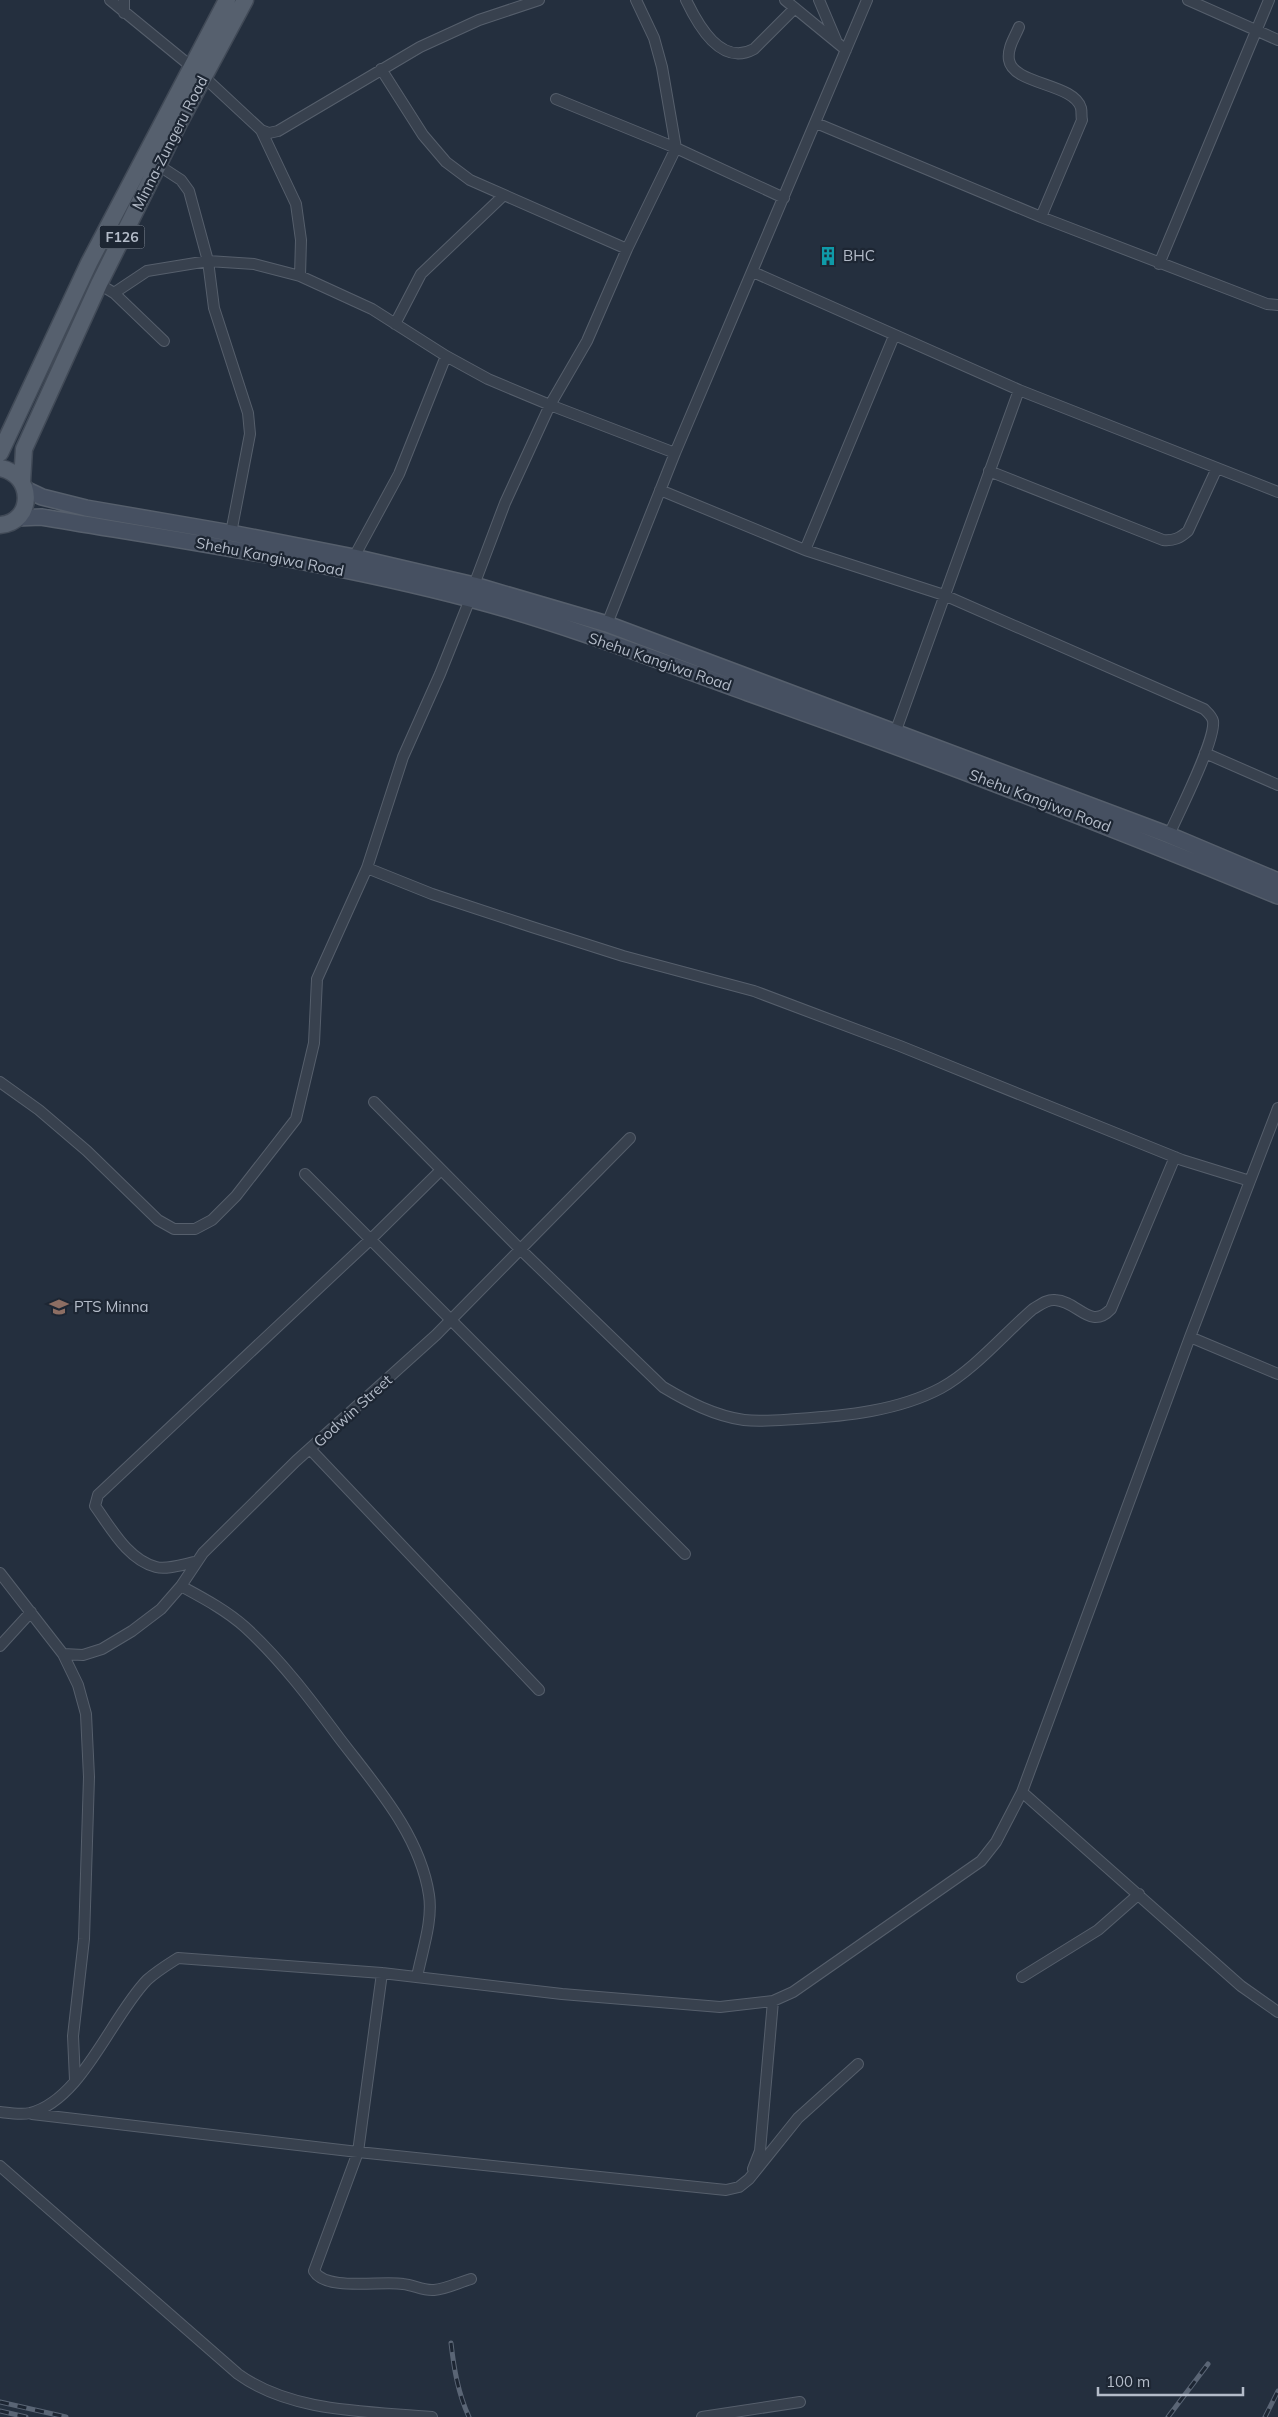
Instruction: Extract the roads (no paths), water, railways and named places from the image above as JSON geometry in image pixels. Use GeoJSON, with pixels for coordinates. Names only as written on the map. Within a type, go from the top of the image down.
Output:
{"type":"FeatureCollection","features":[{"type":"Feature","properties":{"kind":"main road","name":"Minna-Zungeru Road"},"geometry":{"type":"LineString","coordinates":[[0,453],[89,263],[226,0]]}},
{"type":"Feature","properties":{"kind":"main road","name":"Minna-Zungeru Road"},"geometry":{"type":"LineString","coordinates":[[24,485],[24,449],[99,284],[158,165],[245,0]]}},
{"type":"Feature","properties":{"kind":"main road"},"geometry":{"type":"LineString","coordinates":[[0,468],[10,470],[24,485]]}},
{"type":"Feature","properties":{"kind":"main road","name":"Shehu Kangiwa Road"},"geometry":{"type":"LineString","coordinates":[[24,485],[42,497],[86,508],[230,533],[354,558],[472,592],[607,624],[1169,835],[1278,881]]}},
{"type":"Feature","properties":{"kind":"main road","name":"F126"},"geometry":{"type":"LineString","coordinates":[[5,525],[25,505],[24,485]]}},
{"type":"Feature","properties":{"kind":"main road","name":"Shehu Kangiwa Road"},"geometry":{"type":"LineString","coordinates":[[5,525],[41,517],[228,548],[472,592],[890,743],[1164,849],[1278,896]]}},
{"type":"Feature","properties":{"kind":"street"},"geometry":{"type":"LineString","coordinates":[[110,0],[204,77],[260,130],[300,216],[300,276]]}},
{"type":"Feature","properties":{"kind":"street"},"geometry":{"type":"LineString","coordinates":[[124,0],[124,13]]}},
{"type":"Feature","properties":{"kind":"street"},"geometry":{"type":"LineString","coordinates":[[260,130],[278,131],[381,69],[454,30],[539,0]]}},
{"type":"Feature","properties":{"kind":"street"},"geometry":{"type":"LineString","coordinates":[[0,1082],[46,1116],[158,1220],[174,1229],[195,1229],[212,1220],[236,1196],[296,1119],[314,1043],[317,980],[367,868],[402,757],[440,674],[505,504],[550,405],[587,341],[627,249],[676,148],[662,67],[654,38],[636,0]]}},
{"type":"Feature","properties":{"kind":"street"},"geometry":{"type":"LineString","coordinates":[[686,0],[717,47],[735,55],[746,54],[754,50],[795,8]]}},
{"type":"Feature","properties":{"kind":"street"},"geometry":{"type":"LineString","coordinates":[[785,0],[846,50]]}},
{"type":"Feature","properties":{"kind":"street"},"geometry":{"type":"LineString","coordinates":[[819,0],[838,43]]}},
{"type":"Feature","properties":{"kind":"street"},"geometry":{"type":"LineString","coordinates":[[607,624],[660,490],[867,0]]}},
{"type":"Feature","properties":{"kind":"street"},"geometry":{"type":"LineString","coordinates":[[1188,0],[1278,40]]}},
{"type":"Feature","properties":{"kind":"street"},"geometry":{"type":"LineString","coordinates":[[1159,264],[1270,0]]}},
{"type":"Feature","properties":{"kind":"street"},"geometry":{"type":"LineString","coordinates":[[1019,27],[1009,49],[1009,62],[1016,71],[1072,96],[1081,107],[1082,120],[1041,217]]}},
{"type":"Feature","properties":{"kind":"street"},"geometry":{"type":"LineString","coordinates":[[381,69],[423,135],[446,162],[470,180],[627,249]]}},
{"type":"Feature","properties":{"kind":"street"},"geometry":{"type":"LineString","coordinates":[[556,100],[676,148],[784,198]]}},
{"type":"Feature","properties":{"kind":"street"},"geometry":{"type":"LineString","coordinates":[[816,123],[1159,264],[1267,304],[1278,305]]}},
{"type":"Feature","properties":{"kind":"street"},"geometry":{"type":"LineString","coordinates":[[158,165],[181,180],[188,191],[208,261],[214,308],[248,413],[250,434],[230,533]]}},
{"type":"Feature","properties":{"kind":"street"},"geometry":{"type":"LineString","coordinates":[[394,324],[421,274],[504,195]]}},
{"type":"Feature","properties":{"kind":"street"},"geometry":{"type":"LineString","coordinates":[[114,293],[148,271],[208,261],[254,264],[300,276],[363,305],[446,356],[488,379],[676,453]]}},
{"type":"Feature","properties":{"kind":"street"},"geometry":{"type":"LineString","coordinates":[[752,272],[1019,390],[1278,492]]}},
{"type":"Feature","properties":{"kind":"street"},"geometry":{"type":"LineString","coordinates":[[99,284],[114,293],[164,341]]}},
{"type":"Feature","properties":{"kind":"street"},"geometry":{"type":"LineString","coordinates":[[806,550],[894,336]]}},
{"type":"Feature","properties":{"kind":"street"},"geometry":{"type":"LineString","coordinates":[[354,558],[398,474],[446,356]]}},
{"type":"Feature","properties":{"kind":"street"},"geometry":{"type":"LineString","coordinates":[[894,733],[1019,390]]}},
{"type":"Feature","properties":{"kind":"street"},"geometry":{"type":"LineString","coordinates":[[989,471],[1163,540],[1171,540],[1181,538],[1188,531],[1217,468]]}},
{"type":"Feature","properties":{"kind":"street"},"geometry":{"type":"LineString","coordinates":[[660,490],[806,550],[944,595],[1204,709],[1213,721],[1205,753],[1169,835]]}},
{"type":"Feature","properties":{"kind":"street"},"geometry":{"type":"LineString","coordinates":[[1205,753],[1278,785]]}},
{"type":"Feature","properties":{"kind":"street"},"geometry":{"type":"LineString","coordinates":[[367,868],[432,894],[623,956],[754,991],[900,1046],[1175,1157],[1250,1181]]}},
{"type":"Feature","properties":{"kind":"street"},"geometry":{"type":"LineString","coordinates":[[374,1102],[520,1249],[663,1387],[713,1412],[744,1420],[834,1416],[877,1410],[920,1397],[942,1387],[967,1369],[1033,1309],[1045,1301],[1056,1300],[1095,1318],[1103,1317],[1111,1309],[1175,1157]]}},
{"type":"Feature","properties":{"kind":"street"},"geometry":{"type":"LineString","coordinates":[[28,2114],[58,2100],[75,2080],[146,1981],[178,1958],[382,1973],[562,1994],[720,2007],[773,2001],[793,1992],[981,1861],[996,1842],[1022,1792],[1190,1337],[1278,1108]]}},
{"type":"Feature","properties":{"kind":"street","name":"Godwin Street"},"geometry":{"type":"LineString","coordinates":[[63,1654],[83,1655],[102,1649],[125,1636],[161,1610],[181,1586],[195,1562],[310,1448],[402,1367],[630,1138]]}},
{"type":"Feature","properties":{"kind":"street"},"geometry":{"type":"LineString","coordinates":[[195,1562],[156,1567],[138,1559],[128,1550],[95,1506],[98,1494],[371,1239],[441,1170]]}},
{"type":"Feature","properties":{"kind":"street"},"geometry":{"type":"LineString","coordinates":[[306,1174],[452,1318],[685,1554]]}},
{"type":"Feature","properties":{"kind":"street"},"geometry":{"type":"LineString","coordinates":[[1190,1337],[1278,1374]]}},
{"type":"Feature","properties":{"kind":"street"},"geometry":{"type":"LineString","coordinates":[[310,1448],[539,1690]]}},
{"type":"Feature","properties":{"kind":"street"},"geometry":{"type":"LineString","coordinates":[[0,1573],[63,1654],[78,1684],[86,1714],[89,1777],[84,1939],[72,2036],[75,2080]]}},
{"type":"Feature","properties":{"kind":"street"},"geometry":{"type":"LineString","coordinates":[[181,1586],[215,1605],[244,1627],[307,1694],[376,1785],[408,1834],[421,1862],[429,1896],[427,1929],[417,1977]]}},
{"type":"Feature","properties":{"kind":"street"},"geometry":{"type":"LineString","coordinates":[[0,1646],[31,1612]]}},
{"type":"Feature","properties":{"kind":"street"},"geometry":{"type":"LineString","coordinates":[[1022,1792],[1241,1986],[1278,2012]]}},
{"type":"Feature","properties":{"kind":"street"},"geometry":{"type":"LineString","coordinates":[[1022,1977],[1098,1930],[1139,1894]]}},
{"type":"Feature","properties":{"kind":"street"},"geometry":{"type":"LineString","coordinates":[[382,1973],[358,2152],[314,2271],[317,2276],[358,2285],[404,2284],[424,2290],[435,2290],[471,2278]]}},
{"type":"Feature","properties":{"kind":"street"},"geometry":{"type":"LineString","coordinates":[[749,2179],[760,2151],[773,2001]]}},
{"type":"Feature","properties":{"kind":"street"},"geometry":{"type":"LineString","coordinates":[[0,2112],[358,2152],[726,2190],[739,2187],[749,2179],[798,2118],[858,2064]]}},
{"type":"Feature","properties":{"kind":"street"},"geometry":{"type":"LineString","coordinates":[[0,2166],[254,2386],[280,2396],[348,2409],[432,2417]]}},
{"type":"Feature","properties":{"kind":"street"},"geometry":{"type":"LineString","coordinates":[[702,2417],[800,2402]]}},
{"type":"Feature","properties":{"kind":"railway"},"geometry":{"type":"LineString","coordinates":[[451,2343],[457,2381],[469,2417]]}},
{"type":"Feature","properties":{"kind":"railway"},"geometry":{"type":"LineString","coordinates":[[1168,2417],[1208,2364]]}},
{"type":"Feature","properties":{"kind":"railway"},"geometry":{"type":"LineString","coordinates":[[1265,2417],[1278,2391]]}},
{"type":"Feature","properties":{"kind":"railway"},"geometry":{"type":"LineString","coordinates":[[0,2402],[66,2417]]}},
{"type":"Feature","properties":{"kind":"railway"},"geometry":{"type":"LineString","coordinates":[[0,2411],[26,2417]]}},
{"type":"Feature","properties":{"kind":"place","name":"BHC"},"geometry":{"type":"Point","coordinates":[828,256]}},
{"type":"Feature","properties":{"kind":"place","name":"PTS Minna"},"geometry":{"type":"Point","coordinates":[59,1307]}}]}
